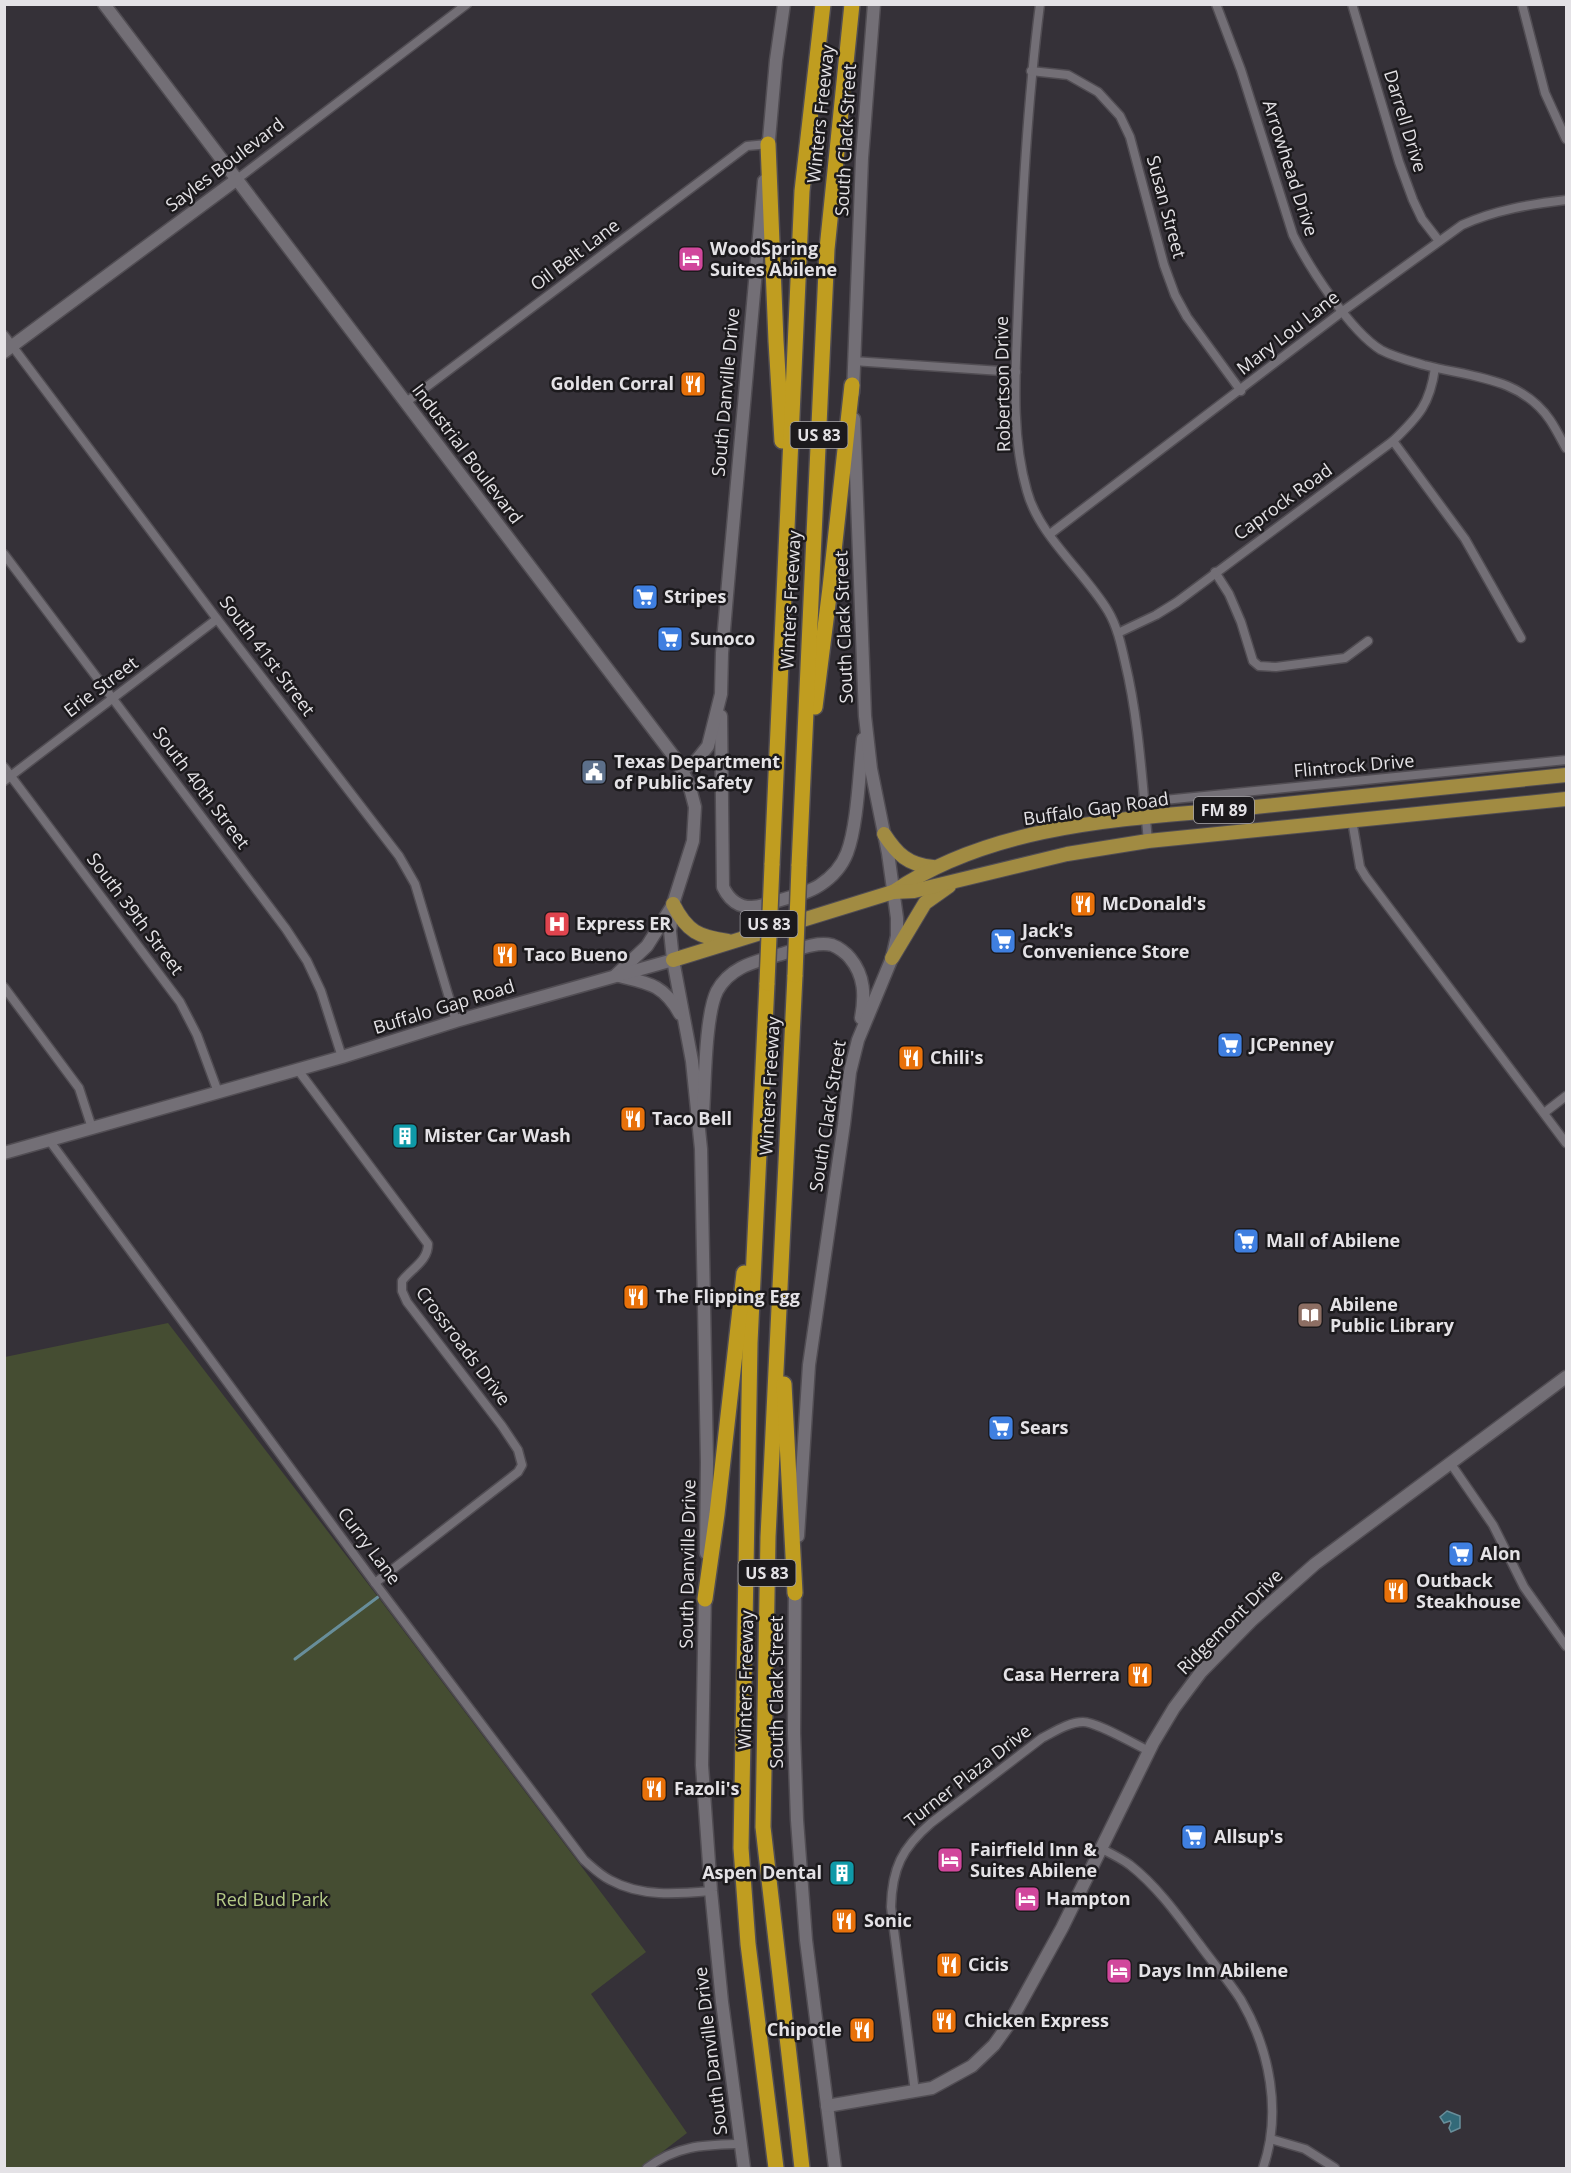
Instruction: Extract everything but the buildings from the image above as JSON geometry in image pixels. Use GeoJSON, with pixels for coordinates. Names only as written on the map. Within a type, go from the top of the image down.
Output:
{"type":"FeatureCollection","features":[{"type":"Feature","properties":{"kind":"highway","name":"Winters Freeway"},"geometry":{"type":"LineString","coordinates":[[776,2169],[748,1944],[741,1848],[750,1343],[802,191],[823,4]]}},
{"type":"Feature","properties":{"kind":"highway","name":"Winters Freeway"},"geometry":{"type":"LineString","coordinates":[[802,2169],[763,1827],[768,1537],[827,249],[852,4]]}},
{"type":"Feature","properties":{"kind":"highway"},"geometry":{"type":"LineString","coordinates":[[768,144],[776,341],[788,517]]}},
{"type":"Feature","properties":{"kind":"highway"},"geometry":{"type":"LineString","coordinates":[[801,808],[830,588],[852,385]]}},
{"type":"Feature","properties":{"kind":"highway"},"geometry":{"type":"LineString","coordinates":[[705,1599],[717,1514],[759,1145]]}},
{"type":"Feature","properties":{"kind":"highway"},"geometry":{"type":"LineString","coordinates":[[780,1300],[795,1593]]}},
{"type":"Feature","properties":{"kind":"main road","name":"Industrial Boulevard"},"geometry":{"type":"LineString","coordinates":[[104,4],[682,770],[693,795],[695,829],[673,904],[669,931],[673,960]]}},
{"type":"Feature","properties":{"kind":"main road","name":"South Danville Drive"},"geometry":{"type":"LineString","coordinates":[[682,770],[702,756],[708,746],[721,694],[730,550],[759,231],[776,60],[784,4]]}},
{"type":"Feature","properties":{"kind":"main road","name":"South Clack Street"},"geometry":{"type":"LineString","coordinates":[[835,2169],[806,1940],[797,1820],[794,1734],[795,1593],[809,1365],[850,1072],[858,1040],[892,958],[897,936],[897,918],[871,769],[865,716],[852,385],[862,158],[874,4]]}},
{"type":"Feature","properties":{"kind":"main road","name":"Sayles Boulevard"},"geometry":{"type":"LineString","coordinates":[[9,349],[236,180]]}},
{"type":"Feature","properties":{"kind":"main road"},"geometry":{"type":"LineString","coordinates":[[721,694],[722,878],[726,894],[731,901],[744,907],[760,906],[813,888],[828,878],[842,863],[850,842],[853,823],[865,716]]}},
{"type":"Feature","properties":{"kind":"main road","name":"Buffalo Gap Road"},"geometry":{"type":"LineString","coordinates":[[893,892],[933,867],[990,846],[1043,832],[1146,818],[1566,775]]}},
{"type":"Feature","properties":{"kind":"main road"},"geometry":{"type":"LineString","coordinates":[[1352,820],[1354,809],[1358,804],[1376,795]]}},
{"type":"Feature","properties":{"kind":"main road","name":"Buffalo Gap Road"},"geometry":{"type":"LineString","coordinates":[[4,1153],[673,960],[893,892],[914,891],[953,883],[1067,854],[1148,841],[1566,799]]}},
{"type":"Feature","properties":{"kind":"main road"},"geometry":{"type":"LineString","coordinates":[[884,834],[894,849],[903,857],[918,866],[933,867]]}},
{"type":"Feature","properties":{"kind":"main road"},"geometry":{"type":"LineString","coordinates":[[892,958],[925,903],[953,883]]}},
{"type":"Feature","properties":{"kind":"main road"},"geometry":{"type":"LineString","coordinates":[[673,904],[678,914],[694,932],[733,941]]}},
{"type":"Feature","properties":{"kind":"main road"},"geometry":{"type":"LineString","coordinates":[[616,976],[647,946],[673,904]]}},
{"type":"Feature","properties":{"kind":"main road"},"geometry":{"type":"LineString","coordinates":[[700,1149],[713,1004],[723,983],[737,969],[816,944],[833,945],[846,953],[858,967],[861,975],[863,1006],[858,1040]]}},
{"type":"Feature","properties":{"kind":"main road","name":"South Danville Drive"},"geometry":{"type":"LineString","coordinates":[[673,960],[692,1061],[700,1149],[707,1462],[702,1765],[722,2002],[744,2169]]}},
{"type":"Feature","properties":{"kind":"main road"},"geometry":{"type":"LineString","coordinates":[[616,976],[652,984],[660,989],[673,1001],[685,1023]]}},
{"type":"Feature","properties":{"kind":"main road","name":"Ridgemont Drive"},"geometry":{"type":"LineString","coordinates":[[827,2106],[932,2088],[972,2067],[994,2045],[1009,2024],[1102,1849],[1149,1751],[1174,1708],[1201,1672],[1276,1597],[1315,1564],[1566,1377]]}},
{"type":"Feature","properties":{"kind":"street","name":"Sayles Boulevard"},"geometry":{"type":"LineString","coordinates":[[236,180],[467,4]]}},
{"type":"Feature","properties":{"kind":"street","name":"Robertson Drive"},"geometry":{"type":"LineString","coordinates":[[1040,4],[1031,70],[1021,219],[1016,372],[1016,429],[1020,462],[1027,493],[1035,513],[1109,612],[1118,633],[1134,696],[1148,841]]}},
{"type":"Feature","properties":{"kind":"street","name":"Arrowhead Drive"},"geometry":{"type":"LineString","coordinates":[[1216,4],[1248,90],[1293,235],[1305,260],[1343,311],[1362,334],[1382,350],[1403,359],[1473,375],[1517,390],[1533,401],[1549,419],[1566,448]]}},
{"type":"Feature","properties":{"kind":"street","name":"Darrell Drive"},"geometry":{"type":"LineString","coordinates":[[1352,4],[1409,191],[1422,219],[1438,241]]}},
{"type":"Feature","properties":{"kind":"street"},"geometry":{"type":"LineString","coordinates":[[1522,4],[1545,93],[1566,139]]}},
{"type":"Feature","properties":{"kind":"street","name":"Susan Street"},"geometry":{"type":"LineString","coordinates":[[1031,70],[1068,75],[1098,92],[1120,116],[1130,137],[1164,265],[1175,295],[1187,317],[1241,391]]}},
{"type":"Feature","properties":{"kind":"street","name":"Oil Belt Lane"},"geometry":{"type":"LineString","coordinates":[[405,403],[747,146],[768,144]]}},
{"type":"Feature","properties":{"kind":"street","name":"Mary Lou Lane"},"geometry":{"type":"LineString","coordinates":[[1050,534],[1241,391],[1343,311],[1462,225],[1483,216],[1536,203],[1566,200]]}},
{"type":"Feature","properties":{"kind":"street","name":"South 41st Street"},"geometry":{"type":"LineString","coordinates":[[4,335],[9,349],[399,856],[415,884],[456,1021]]}},
{"type":"Feature","properties":{"kind":"street"},"geometry":{"type":"LineString","coordinates":[[853,361],[1016,372]]}},
{"type":"Feature","properties":{"kind":"street","name":"Caprock Road"},"geometry":{"type":"LineString","coordinates":[[1118,633],[1156,615],[1393,441],[1420,412],[1432,391],[1435,368]]}},
{"type":"Feature","properties":{"kind":"street"},"geometry":{"type":"LineString","coordinates":[[1393,441],[1465,539],[1521,638]]}},
{"type":"Feature","properties":{"kind":"street","name":"South 40th Street"},"geometry":{"type":"LineString","coordinates":[[4,554],[286,929],[321,990],[342,1057]]}},
{"type":"Feature","properties":{"kind":"street"},"geometry":{"type":"LineString","coordinates":[[1215,573],[1229,594],[1241,622],[1253,661],[1259,666],[1266,668],[1345,658],[1368,641]]}},
{"type":"Feature","properties":{"kind":"street","name":"Erie Street"},"geometry":{"type":"LineString","coordinates":[[8,779],[217,619]]}},
{"type":"Feature","properties":{"kind":"street","name":"Flintrock Drive"},"geometry":{"type":"LineString","coordinates":[[1144,802],[1566,760]]}},
{"type":"Feature","properties":{"kind":"street","name":"South 39th Street"},"geometry":{"type":"LineString","coordinates":[[4,767],[8,779],[180,1002],[197,1035],[218,1092]]}},
{"type":"Feature","properties":{"kind":"street"},"geometry":{"type":"LineString","coordinates":[[1352,820],[1360,867],[1366,877],[1566,1143]]}},
{"type":"Feature","properties":{"kind":"street"},"geometry":{"type":"LineString","coordinates":[[4,987],[79,1088],[92,1128]]}},
{"type":"Feature","properties":{"kind":"street","name":"Crossroads Drive"},"geometry":{"type":"LineString","coordinates":[[298,1070],[428,1244],[428,1252],[421,1263],[402,1281],[402,1291],[414,1311],[502,1426],[518,1450],[522,1466],[518,1472],[375,1583]]}},
{"type":"Feature","properties":{"kind":"street"},"geometry":{"type":"LineString","coordinates":[[1544,1113],[1566,1096]]}},
{"type":"Feature","properties":{"kind":"street","name":"Curry Lane"},"geometry":{"type":"LineString","coordinates":[[49,1140],[375,1583],[584,1860],[607,1879],[629,1890],[647,1893],[711,1891]]}},
{"type":"Feature","properties":{"kind":"street"},"geometry":{"type":"LineString","coordinates":[[1451,1464],[1493,1525],[1524,1587],[1566,1646]]}},
{"type":"Feature","properties":{"kind":"street","name":"Turner Plaza Drive"},"geometry":{"type":"LineString","coordinates":[[915,2092],[891,1907],[892,1883],[905,1851],[916,1836],[932,1823],[1042,1738],[1059,1729],[1083,1722],[1104,1729],[1149,1751]]}},
{"type":"Feature","properties":{"kind":"street"},"geometry":{"type":"LineString","coordinates":[[1102,1849],[1129,1864],[1149,1882],[1240,1998],[1251,2020],[1267,2064],[1272,2107],[1271,2139],[1263,2169]]}},
{"type":"Feature","properties":{"kind":"street"},"geometry":{"type":"LineString","coordinates":[[1271,2139],[1305,2149],[1335,2169]]}},
{"type":"Feature","properties":{"kind":"street"},"geometry":{"type":"LineString","coordinates":[[647,2169],[675,2152],[697,2145],[740,2144]]}},
{"type":"Feature","properties":{"kind":"green space","name":"Red Bud Park"},"geometry":{"type":"Polygon","coordinates":[[[168,1323],[646,1952],[591,1994],[687,2133],[641,2168],[5,2168],[5,1357],[168,1323]]]}},
{"type":"Feature","properties":{"kind":"water"},"geometry":{"type":"Polygon","coordinates":[[[1447,2111],[1460,2116],[1460,2128],[1451,2132],[1450,2121],[1444,2123],[1440,2117],[1447,2111]]]}},
{"type":"Feature","properties":{"kind":"waterway"},"geometry":{"type":"LineString","coordinates":[[295,1659],[378,1597]]}},
{"type":"Feature","properties":{"kind":"place","name":"WoodSpring Suites Abilene"},"geometry":{"type":"Point","coordinates":[691,259]}},
{"type":"Feature","properties":{"kind":"place","name":"Golden Corral"},"geometry":{"type":"Point","coordinates":[693,384]}},
{"type":"Feature","properties":{"kind":"place","name":"Stripes"},"geometry":{"type":"Point","coordinates":[645,597]}},
{"type":"Feature","properties":{"kind":"place","name":"Sunoco"},"geometry":{"type":"Point","coordinates":[670,639]}},
{"type":"Feature","properties":{"kind":"place","name":"Texas Department of Public Safety"},"geometry":{"type":"Point","coordinates":[594,772]}},
{"type":"Feature","properties":{"kind":"place","name":"McDonald's"},"geometry":{"type":"Point","coordinates":[1083,904]}},
{"type":"Feature","properties":{"kind":"place","name":"Express ER"},"geometry":{"type":"Point","coordinates":[557,924]}},
{"type":"Feature","properties":{"kind":"place","name":"Jack's Convenience Store"},"geometry":{"type":"Point","coordinates":[1003,941]}},
{"type":"Feature","properties":{"kind":"place","name":"Taco Bueno"},"geometry":{"type":"Point","coordinates":[505,955]}},
{"type":"Feature","properties":{"kind":"place","name":"JCPenney"},"geometry":{"type":"Point","coordinates":[1230,1045]}},
{"type":"Feature","properties":{"kind":"place","name":"Chili's"},"geometry":{"type":"Point","coordinates":[911,1058]}},
{"type":"Feature","properties":{"kind":"place","name":"Taco Bell"},"geometry":{"type":"Point","coordinates":[633,1119]}},
{"type":"Feature","properties":{"kind":"place","name":"Mister Car Wash"},"geometry":{"type":"Point","coordinates":[405,1136]}},
{"type":"Feature","properties":{"kind":"place","name":"Mall of Abilene"},"geometry":{"type":"Point","coordinates":[1246,1241]}},
{"type":"Feature","properties":{"kind":"place","name":"The Flipping Egg"},"geometry":{"type":"Point","coordinates":[636,1297]}},
{"type":"Feature","properties":{"kind":"place","name":"Abilene Public Library"},"geometry":{"type":"Point","coordinates":[1310,1315]}},
{"type":"Feature","properties":{"kind":"place","name":"Sears"},"geometry":{"type":"Point","coordinates":[1001,1428]}},
{"type":"Feature","properties":{"kind":"place","name":"Alon"},"geometry":{"type":"Point","coordinates":[1461,1554]}},
{"type":"Feature","properties":{"kind":"place","name":"Outback Steakhouse"},"geometry":{"type":"Point","coordinates":[1396,1591]}},
{"type":"Feature","properties":{"kind":"place","name":"Casa Herrera"},"geometry":{"type":"Point","coordinates":[1140,1675]}},
{"type":"Feature","properties":{"kind":"place","name":"Fazoli's"},"geometry":{"type":"Point","coordinates":[654,1789]}},
{"type":"Feature","properties":{"kind":"place","name":"Allsup's"},"geometry":{"type":"Point","coordinates":[1194,1837]}},
{"type":"Feature","properties":{"kind":"place","name":"Fairfield Inn & Suites Abilene"},"geometry":{"type":"Point","coordinates":[950,1860]}},
{"type":"Feature","properties":{"kind":"place","name":"Aspen Dental"},"geometry":{"type":"Point","coordinates":[842,1873]}},
{"type":"Feature","properties":{"kind":"place","name":"Hampton"},"geometry":{"type":"Point","coordinates":[1027,1899]}},
{"type":"Feature","properties":{"kind":"place","name":"Sonic"},"geometry":{"type":"Point","coordinates":[844,1921]}},
{"type":"Feature","properties":{"kind":"place","name":"Cicis"},"geometry":{"type":"Point","coordinates":[949,1965]}},
{"type":"Feature","properties":{"kind":"place","name":"Days Inn Abilene"},"geometry":{"type":"Point","coordinates":[1119,1971]}},
{"type":"Feature","properties":{"kind":"place","name":"Chicken Express"},"geometry":{"type":"Point","coordinates":[944,2021]}},
{"type":"Feature","properties":{"kind":"place","name":"Chipotle"},"geometry":{"type":"Point","coordinates":[862,2030]}}]}
